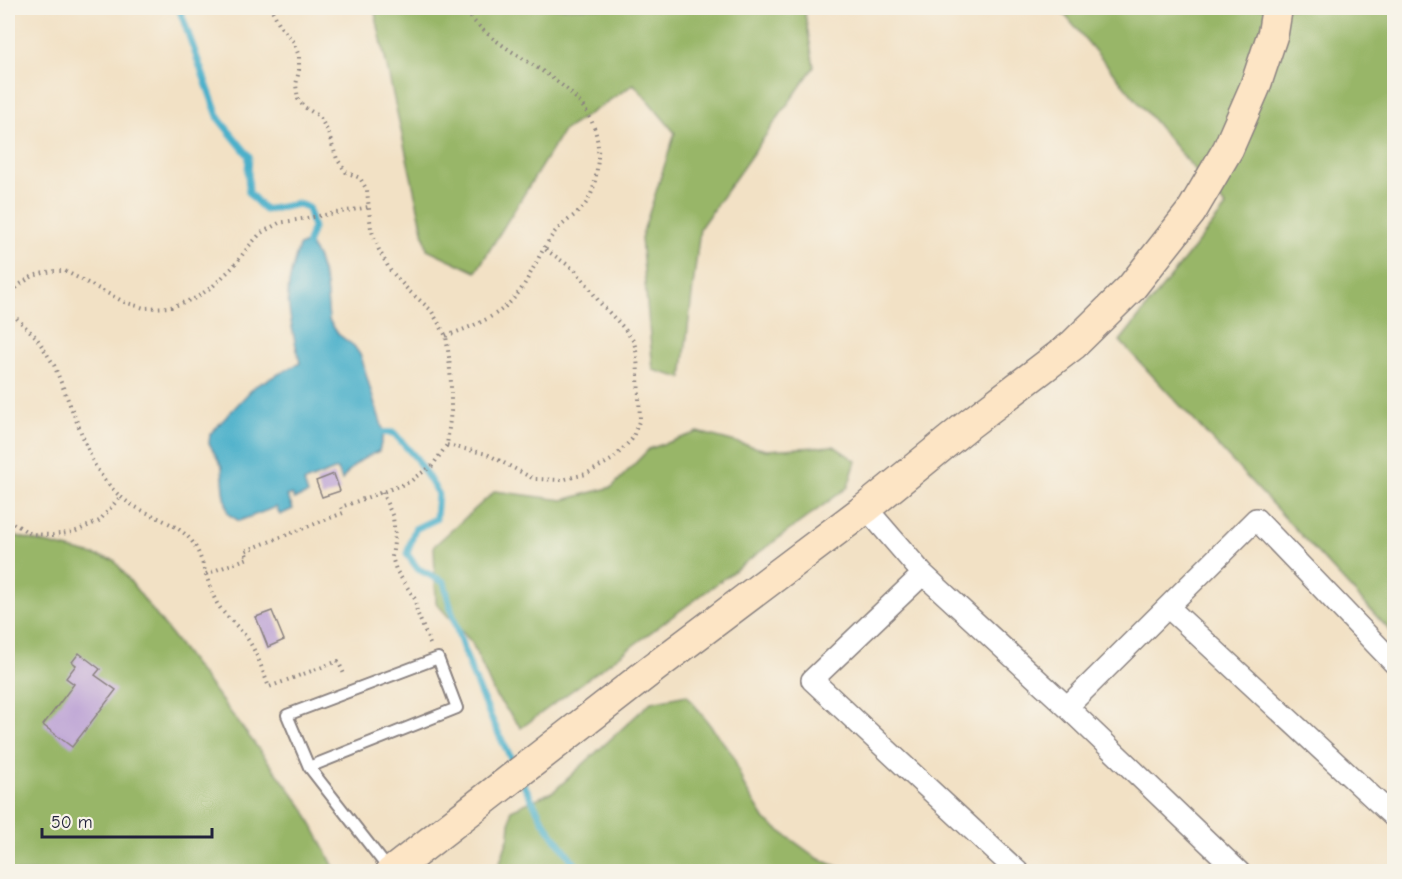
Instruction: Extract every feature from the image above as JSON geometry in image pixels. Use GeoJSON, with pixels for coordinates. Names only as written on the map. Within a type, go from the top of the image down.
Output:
{"type":"FeatureCollection","features":[{"type":"Feature","properties":{"kind":"street"},"geometry":{"type":"LineString","coordinates":[[391,872],[655,667],[866,508],[968,425],[1073,345],[1131,288],[1191,212],[1228,149],[1255,87],[1273,33],[1277,8]]}},
{"type":"Feature","properties":{"kind":"street"},"geometry":{"type":"LineString","coordinates":[[866,508],[923,574],[1067,707],[1239,872]]}},
{"type":"Feature","properties":{"kind":"street"},"geometry":{"type":"LineString","coordinates":[[1067,707],[1256,519],[1395,663]]}},
{"type":"Feature","properties":{"kind":"street"},"geometry":{"type":"LineString","coordinates":[[923,574],[812,680],[1018,872]]}},
{"type":"Feature","properties":{"kind":"street"},"geometry":{"type":"LineString","coordinates":[[1168,607],[1395,818]]}},
{"type":"Feature","properties":{"kind":"lane"},"geometry":{"type":"LineString","coordinates":[[309,767],[457,708],[438,658],[287,715],[309,767],[391,872]]}},
{"type":"Feature","properties":{"kind":"path"},"geometry":{"type":"LineString","coordinates":[[206,574],[248,558],[245,551],[343,513],[341,507],[410,482],[432,466],[447,445],[451,411],[451,383],[446,336],[431,310],[390,270],[371,230],[367,190],[360,178],[346,172],[337,159],[327,130],[319,116],[304,107],[298,99],[296,85],[299,57],[293,41],[280,27],[272,9],[280,8]]}},
{"type":"Feature","properties":{"kind":"path"},"geometry":{"type":"LineString","coordinates":[[446,336],[490,318],[508,306],[555,232],[587,202],[596,178],[598,146],[593,122],[565,87],[491,35],[471,18],[464,8]]}},
{"type":"Feature","properties":{"kind":"path"},"geometry":{"type":"LineString","coordinates":[[8,297],[19,285],[33,276],[51,271],[65,271],[124,302],[144,308],[171,307],[196,298],[213,286],[233,267],[261,233],[279,223],[369,207]]}},
{"type":"Feature","properties":{"kind":"path"},"geometry":{"type":"LineString","coordinates":[[447,445],[487,454],[534,479],[561,480],[586,474],[613,459],[632,439],[640,419],[637,355],[634,342],[575,270],[544,249]]}},
{"type":"Feature","properties":{"kind":"path"},"geometry":{"type":"LineString","coordinates":[[8,310],[36,337],[54,365],[93,462],[101,476],[129,503],[177,527],[191,539],[215,600],[248,640],[269,687],[338,662],[345,676]]}},
{"type":"Feature","properties":{"kind":"path"},"geometry":{"type":"LineString","coordinates":[[382,492],[393,517],[395,535],[392,557],[396,570],[415,599],[417,612],[430,644],[419,648]]}},
{"type":"Feature","properties":{"kind":"path"},"geometry":{"type":"LineString","coordinates":[[8,520],[31,534],[53,535],[74,532],[99,521],[121,496]]}},
{"type":"Feature","properties":{"kind":"green space"},"geometry":{"type":"Polygon","coordinates":[[[374,8],[804,8],[814,67],[700,228],[682,378],[653,370],[641,238],[675,133],[634,84],[563,131],[476,272],[427,249],[374,8]]]}},
{"type":"Feature","properties":{"kind":"green space"},"geometry":{"type":"Polygon","coordinates":[[[1059,8],[1394,8],[1394,635],[1120,341],[1226,207],[1059,8]]]}},
{"type":"Feature","properties":{"kind":"green space"},"geometry":{"type":"Polygon","coordinates":[[[698,432],[766,450],[834,446],[856,461],[848,487],[521,728],[495,695],[472,643],[436,603],[434,546],[495,491],[563,500],[612,487],[649,449],[698,432]]]}},
{"type":"Feature","properties":{"kind":"green space"},"geometry":{"type":"Polygon","coordinates":[[[8,534],[114,560],[303,807],[336,871],[8,872],[8,534]]]}},
{"type":"Feature","properties":{"kind":"green space"},"geometry":{"type":"Polygon","coordinates":[[[687,695],[733,755],[744,786],[765,820],[817,858],[848,871],[497,871],[509,836],[511,810],[554,791],[651,702],[687,695]]]}},
{"type":"Feature","properties":{"kind":"water"},"geometry":{"type":"Polygon","coordinates":[[[308,242],[317,256],[326,285],[329,320],[338,334],[354,346],[361,356],[384,432],[379,451],[358,463],[342,480],[337,469],[304,482],[308,494],[294,499],[292,494],[287,496],[293,509],[280,515],[276,507],[239,521],[228,514],[222,467],[209,443],[210,434],[255,386],[300,363],[291,322],[288,291],[299,246],[308,242]]]}},
{"type":"Feature","properties":{"kind":"building"},"geometry":{"type":"Polygon","coordinates":[[[334,474],[340,491],[322,497],[316,481],[334,474]]]}},
{"type":"Feature","properties":{"kind":"building"},"geometry":{"type":"Polygon","coordinates":[[[272,611],[284,640],[268,647],[256,617],[272,611]]]}},
{"type":"Feature","properties":{"kind":"building"},"geometry":{"type":"Polygon","coordinates":[[[79,653],[100,669],[95,675],[116,690],[72,747],[43,725],[74,684],[66,678],[76,665],[72,662],[79,653]]]}},
{"type":"Feature","properties":{"kind":"waterway"},"geometry":{"type":"LineString","coordinates":[[179,8],[219,119],[249,156],[249,193],[265,210],[298,204],[308,207],[313,228],[307,250]]}},
{"type":"Feature","properties":{"kind":"waterway"},"geometry":{"type":"LineString","coordinates":[[375,432],[394,433],[416,458],[438,493],[436,519],[415,529],[407,554],[418,569],[444,582],[457,630],[474,676],[515,766]]}},
{"type":"Feature","properties":{"kind":"waterway"},"geometry":{"type":"LineString","coordinates":[[521,779],[543,821],[581,872]]}}]}
